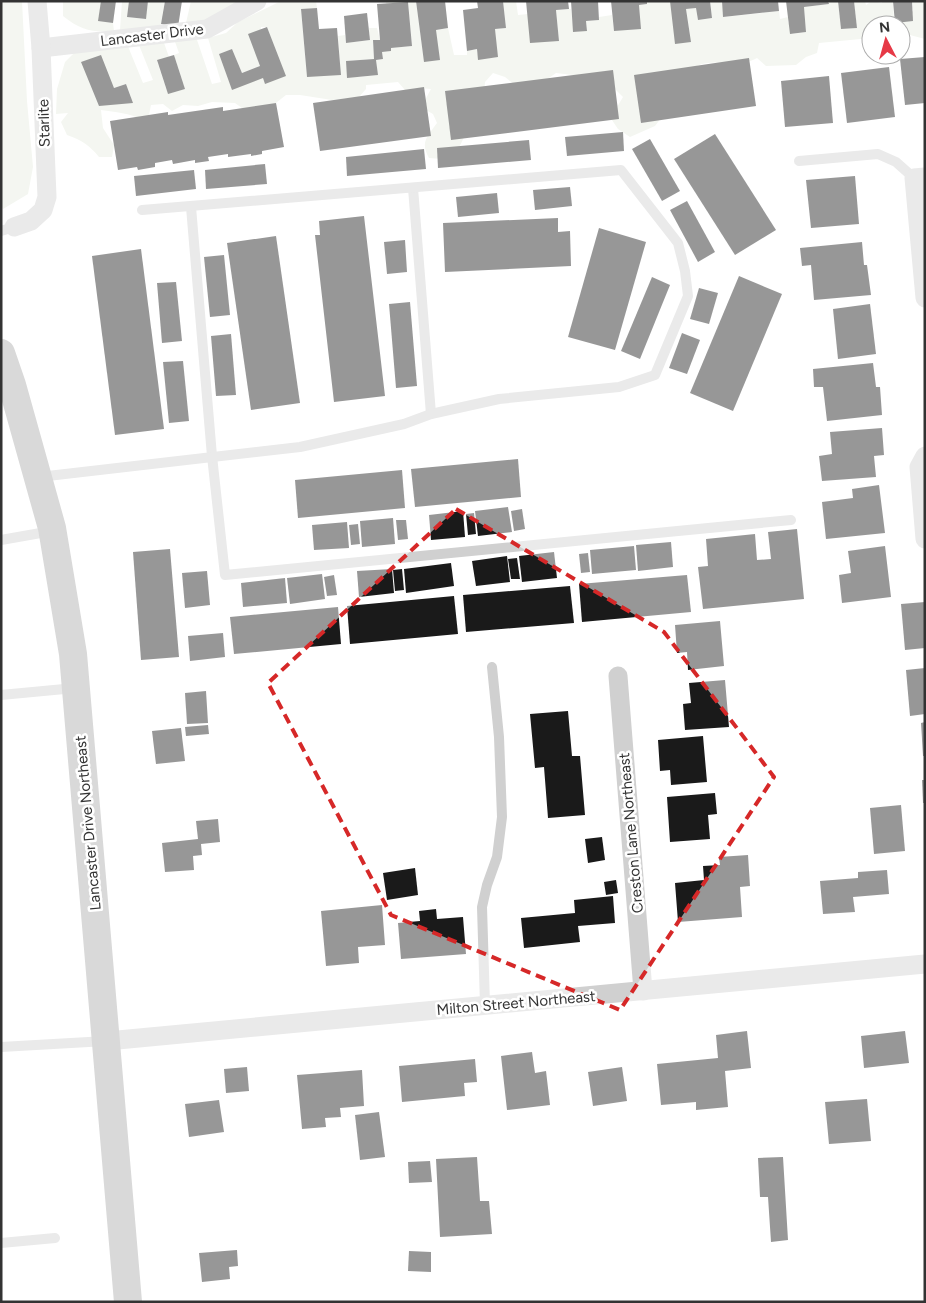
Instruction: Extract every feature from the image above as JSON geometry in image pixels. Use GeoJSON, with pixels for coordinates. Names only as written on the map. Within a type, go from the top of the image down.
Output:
{"type":"FeatureCollection","features":[{"type":"Feature","properties":{"kind":"main road","name":"Lancaster Drive Northeast"},"geometry":{"type":"LineString","coordinates":[[1,353],[8,396],[39,477],[52,531],[74,654],[128,1302]]}},
{"type":"Feature","properties":{"kind":"street","name":"Starlite"},"geometry":{"type":"LineString","coordinates":[[8,229],[31,220],[43,210],[47,197],[41,48],[37,1]]}},
{"type":"Feature","properties":{"kind":"street","name":"Lancaster Drive"},"geometry":{"type":"LineString","coordinates":[[41,48],[207,29],[257,1]]}},
{"type":"Feature","properties":{"kind":"street"},"geometry":{"type":"LineString","coordinates":[[919,177],[925,298]]}},
{"type":"Feature","properties":{"kind":"street"},"geometry":{"type":"LineString","coordinates":[[925,456],[919,467],[925,539]]}},
{"type":"Feature","properties":{"kind":"street","name":"Creston Lane Northeast"},"geometry":{"type":"LineString","coordinates":[[618,676],[643,991]]}},
{"type":"Feature","properties":{"kind":"street","name":"Milton Street Northeast"},"geometry":{"type":"LineString","coordinates":[[107,1041],[925,964]]}},
{"type":"Feature","properties":{"kind":"lane"},"geometry":{"type":"LineString","coordinates":[[799,161],[878,154],[896,162],[919,177]]}},
{"type":"Feature","properties":{"kind":"lane"},"geometry":{"type":"LineString","coordinates":[[39,477],[300,447],[404,424],[431,414],[499,399],[619,386],[655,375],[688,296],[686,272],[678,243],[621,170],[142,210]]}},
{"type":"Feature","properties":{"kind":"lane"},"geometry":{"type":"LineString","coordinates":[[413,188],[431,414]]}},
{"type":"Feature","properties":{"kind":"lane"},"geometry":{"type":"LineString","coordinates":[[191,206],[212,456],[225,575],[791,520]]}},
{"type":"Feature","properties":{"kind":"lane"},"geometry":{"type":"LineString","coordinates":[[1,540],[52,531]]}},
{"type":"Feature","properties":{"kind":"lane"},"geometry":{"type":"LineString","coordinates":[[485,1005],[482,907],[487,885],[497,857],[502,817],[499,736],[492,667]]}},
{"type":"Feature","properties":{"kind":"lane"},"geometry":{"type":"LineString","coordinates":[[1,695],[76,688]]}},
{"type":"Feature","properties":{"kind":"lane"},"geometry":{"type":"LineString","coordinates":[[1,1047],[107,1041]]}},
{"type":"Feature","properties":{"kind":"lane"},"geometry":{"type":"LineString","coordinates":[[1,1243],[54,1238]]}},
{"type":"Feature","properties":{"kind":"highlighted area"},"geometry":{"type":"Polygon","coordinates":[[[456,509],[664,632],[774,777],[620,1010],[391,915],[268,683],[456,509]]]}},
{"type":"Feature","properties":{"kind":"shaded area"},"geometry":{"type":"Polygon","coordinates":[[[1,1],[22,1],[27,101],[33,167],[28,194],[3,209],[1,205],[1,1]]]}},
{"type":"Feature","properties":{"kind":"shaded area"},"geometry":{"type":"Polygon","coordinates":[[[63,1],[101,1],[102,12],[107,22],[113,23],[114,31],[93,31],[81,28],[63,16],[63,1]]]}},
{"type":"Feature","properties":{"kind":"shaded area"},"geometry":{"type":"Polygon","coordinates":[[[122,1],[129,2],[127,17],[145,19],[148,1],[165,1],[161,24],[159,26],[120,30],[122,1]]]}},
{"type":"Feature","properties":{"kind":"shaded area"},"geometry":{"type":"Polygon","coordinates":[[[191,1],[244,1],[201,24],[186,23],[191,1]]]}},
{"type":"Feature","properties":{"kind":"shaded area"},"geometry":{"type":"Polygon","coordinates":[[[281,1],[316,1],[317,8],[301,10],[307,77],[340,67],[338,36],[345,35],[346,43],[370,40],[369,28],[377,28],[380,40],[373,40],[374,59],[346,61],[350,75],[359,77],[377,75],[376,60],[383,59],[382,52],[391,51],[391,48],[412,46],[408,2],[386,4],[386,1],[416,1],[423,54],[430,57],[436,30],[448,28],[454,55],[467,55],[467,51],[477,49],[477,53],[482,59],[497,57],[495,29],[506,28],[503,1],[516,1],[518,15],[528,14],[537,28],[554,41],[559,41],[556,10],[571,9],[574,32],[587,30],[586,21],[599,20],[599,17],[612,15],[614,30],[640,17],[639,5],[647,4],[647,1],[670,1],[690,35],[686,9],[696,8],[698,20],[712,18],[710,1],[722,1],[724,17],[779,11],[780,19],[788,17],[788,22],[793,28],[792,34],[806,32],[804,7],[828,4],[828,1],[838,1],[841,29],[857,28],[854,1],[865,1],[866,5],[872,1],[882,3],[882,1],[893,1],[894,15],[861,15],[861,39],[819,43],[817,53],[806,57],[796,65],[766,66],[757,58],[746,62],[714,62],[697,66],[693,76],[655,126],[630,137],[618,129],[612,120],[623,97],[609,83],[605,71],[589,77],[556,73],[549,78],[525,86],[515,85],[505,77],[493,73],[485,82],[484,95],[456,154],[442,159],[429,158],[425,148],[426,140],[437,123],[433,114],[424,109],[424,102],[431,89],[405,90],[398,82],[366,85],[366,89],[359,97],[332,100],[300,95],[286,95],[267,110],[242,108],[235,103],[212,102],[198,106],[183,105],[172,111],[163,104],[151,105],[149,115],[143,120],[128,114],[101,110],[103,128],[114,145],[112,157],[99,157],[85,144],[67,135],[61,122],[68,113],[56,114],[57,89],[65,62],[78,49],[127,44],[143,83],[153,80],[139,45],[163,40],[169,57],[157,61],[167,91],[183,90],[185,89],[174,55],[179,53],[174,39],[196,37],[212,84],[221,82],[208,38],[226,33],[238,22],[281,1]],[[261,27],[258,61],[260,66],[242,73],[232,49],[219,54],[231,86],[239,87],[251,77],[284,72],[267,27],[261,27]],[[111,82],[115,101],[131,97],[126,84],[114,88],[111,82]]]}},
{"type":"Feature","properties":{"kind":"shaded area"},"geometry":{"type":"Polygon","coordinates":[[[912,1],[925,1],[925,39],[911,35],[911,15],[903,15],[913,11],[912,1]]]}},
{"type":"Feature","properties":{"kind":"building"},"geometry":{"type":"Polygon","coordinates":[[[101,1],[116,1],[113,23],[98,21],[101,1]]]}},
{"type":"Feature","properties":{"kind":"building"},"geometry":{"type":"Polygon","coordinates":[[[129,1],[148,1],[146,19],[127,17],[129,1]]]}},
{"type":"Feature","properties":{"kind":"building"},"geometry":{"type":"Polygon","coordinates":[[[165,1],[182,1],[178,27],[161,24],[165,1]]]}},
{"type":"Feature","properties":{"kind":"building"},"geometry":{"type":"Polygon","coordinates":[[[416,1],[445,1],[448,28],[436,30],[440,60],[424,62],[416,1]]]}},
{"type":"Feature","properties":{"kind":"building"},"geometry":{"type":"Polygon","coordinates":[[[477,1],[503,1],[506,28],[495,29],[498,57],[478,60],[477,49],[467,51],[463,10],[478,8],[477,1]]]}},
{"type":"Feature","properties":{"kind":"building"},"geometry":{"type":"Polygon","coordinates":[[[526,1],[568,1],[569,9],[556,10],[559,41],[530,43],[526,1]]]}},
{"type":"Feature","properties":{"kind":"building"},"geometry":{"type":"Polygon","coordinates":[[[571,1],[598,1],[599,20],[586,21],[587,31],[573,32],[571,1]]]}},
{"type":"Feature","properties":{"kind":"building"},"geometry":{"type":"Polygon","coordinates":[[[611,1],[647,1],[647,4],[639,5],[641,29],[614,31],[611,1]]]}},
{"type":"Feature","properties":{"kind":"building"},"geometry":{"type":"Polygon","coordinates":[[[670,1],[710,1],[712,18],[698,20],[696,8],[686,9],[691,42],[675,44],[670,1]]]}},
{"type":"Feature","properties":{"kind":"building"},"geometry":{"type":"Polygon","coordinates":[[[722,1],[778,1],[779,11],[723,17],[722,1]]]}},
{"type":"Feature","properties":{"kind":"building"},"geometry":{"type":"Polygon","coordinates":[[[786,1],[828,1],[829,4],[804,7],[806,32],[790,34],[786,1]]]}},
{"type":"Feature","properties":{"kind":"building"},"geometry":{"type":"Polygon","coordinates":[[[838,1],[854,1],[857,28],[841,29],[838,1]]]}},
{"type":"Feature","properties":{"kind":"building"},"geometry":{"type":"Polygon","coordinates":[[[893,1],[912,1],[913,21],[911,21],[911,15],[894,15],[893,1]]]}},
{"type":"Feature","properties":{"kind":"building"},"geometry":{"type":"Polygon","coordinates":[[[408,2],[412,46],[391,48],[391,51],[382,52],[383,59],[376,60],[378,75],[347,78],[346,61],[374,59],[373,40],[380,40],[377,4],[408,2]]]}},
{"type":"Feature","properties":{"kind":"building"},"geometry":{"type":"Polygon","coordinates":[[[317,8],[319,29],[337,28],[341,75],[307,77],[301,9],[317,8]]]}},
{"type":"Feature","properties":{"kind":"building"},"geometry":{"type":"Polygon","coordinates":[[[367,13],[370,40],[346,43],[344,16],[367,13]]]}},
{"type":"Feature","properties":{"kind":"building"},"geometry":{"type":"Polygon","coordinates":[[[267,27],[286,76],[265,84],[263,78],[232,90],[219,54],[232,49],[242,73],[260,66],[248,34],[267,27]]]}},
{"type":"Feature","properties":{"kind":"building"},"geometry":{"type":"Polygon","coordinates":[[[101,55],[114,88],[126,84],[133,103],[99,106],[81,62],[101,55]]]}},
{"type":"Feature","properties":{"kind":"building"},"geometry":{"type":"Polygon","coordinates":[[[174,55],[185,89],[168,94],[157,60],[174,55]]]}},
{"type":"Feature","properties":{"kind":"building"},"geometry":{"type":"Polygon","coordinates":[[[925,57],[925,103],[905,105],[901,65],[911,65],[911,58],[925,57]]]}},
{"type":"Feature","properties":{"kind":"building"},"geometry":{"type":"Polygon","coordinates":[[[749,58],[756,106],[641,123],[634,75],[749,58]]]}},
{"type":"Feature","properties":{"kind":"building"},"geometry":{"type":"Polygon","coordinates":[[[889,67],[895,117],[847,123],[841,73],[889,67]]]}},
{"type":"Feature","properties":{"kind":"building"},"geometry":{"type":"Polygon","coordinates":[[[613,70],[619,119],[451,140],[445,91],[613,70]]]}},
{"type":"Feature","properties":{"kind":"building"},"geometry":{"type":"Polygon","coordinates":[[[829,76],[833,123],[785,127],[781,81],[829,76]]]}},
{"type":"Feature","properties":{"kind":"building"},"geometry":{"type":"Polygon","coordinates":[[[424,87],[431,136],[320,151],[313,103],[424,87]]]}},
{"type":"Feature","properties":{"kind":"building"},"geometry":{"type":"Polygon","coordinates":[[[276,103],[284,147],[262,151],[262,154],[251,156],[251,154],[228,157],[228,154],[208,157],[209,161],[195,163],[195,160],[173,164],[172,160],[155,163],[155,167],[138,170],[137,167],[118,170],[110,121],[168,112],[168,115],[223,107],[223,111],[276,103]]]}},
{"type":"Feature","properties":{"kind":"building"},"geometry":{"type":"Polygon","coordinates":[[[623,132],[624,151],[567,156],[565,137],[623,132]]]}},
{"type":"Feature","properties":{"kind":"building"},"geometry":{"type":"Polygon","coordinates":[[[715,134],[776,230],[735,255],[674,159],[715,134]]]}},
{"type":"Feature","properties":{"kind":"building"},"geometry":{"type":"Polygon","coordinates":[[[650,139],[680,191],[662,201],[632,149],[650,139]]]}},
{"type":"Feature","properties":{"kind":"building"},"geometry":{"type":"Polygon","coordinates":[[[529,140],[531,160],[438,168],[437,148],[529,140]]]}},
{"type":"Feature","properties":{"kind":"building"},"geometry":{"type":"Polygon","coordinates":[[[424,149],[426,169],[347,176],[346,157],[424,149]]]}},
{"type":"Feature","properties":{"kind":"building"},"geometry":{"type":"Polygon","coordinates":[[[265,164],[267,184],[206,189],[205,170],[265,164]]]}},
{"type":"Feature","properties":{"kind":"building"},"geometry":{"type":"Polygon","coordinates":[[[194,170],[196,189],[136,196],[134,176],[194,170]]]}},
{"type":"Feature","properties":{"kind":"building"},"geometry":{"type":"Polygon","coordinates":[[[855,176],[859,224],[811,228],[806,180],[855,176]]]}},
{"type":"Feature","properties":{"kind":"building"},"geometry":{"type":"Polygon","coordinates":[[[570,187],[572,206],[535,210],[533,190],[570,187]]]}},
{"type":"Feature","properties":{"kind":"building"},"geometry":{"type":"Polygon","coordinates":[[[497,193],[499,213],[458,217],[456,197],[497,193]]]}},
{"type":"Feature","properties":{"kind":"building"},"geometry":{"type":"Polygon","coordinates":[[[687,201],[715,252],[698,262],[670,210],[687,201]]]}},
{"type":"Feature","properties":{"kind":"building"},"geometry":{"type":"Polygon","coordinates":[[[364,216],[385,396],[334,402],[315,235],[320,235],[319,221],[364,216]]]}},
{"type":"Feature","properties":{"kind":"building"},"geometry":{"type":"Polygon","coordinates":[[[558,218],[558,232],[570,231],[571,266],[445,272],[443,223],[558,218]]]}},
{"type":"Feature","properties":{"kind":"building"},"geometry":{"type":"Polygon","coordinates":[[[599,228],[646,242],[615,350],[568,337],[599,228]]]}},
{"type":"Feature","properties":{"kind":"building"},"geometry":{"type":"Polygon","coordinates":[[[276,236],[300,403],[251,410],[227,243],[276,236]]]}},
{"type":"Feature","properties":{"kind":"building"},"geometry":{"type":"Polygon","coordinates":[[[405,240],[407,272],[387,274],[384,242],[405,240]]]}},
{"type":"Feature","properties":{"kind":"building"},"geometry":{"type":"Polygon","coordinates":[[[862,242],[864,265],[867,265],[871,295],[814,300],[811,265],[802,266],[800,248],[862,242]]]}},
{"type":"Feature","properties":{"kind":"building"},"geometry":{"type":"Polygon","coordinates":[[[141,249],[164,429],[115,435],[92,256],[141,249]]]}},
{"type":"Feature","properties":{"kind":"building"},"geometry":{"type":"Polygon","coordinates":[[[224,255],[230,315],[210,317],[204,257],[224,255]]]}},
{"type":"Feature","properties":{"kind":"building"},"geometry":{"type":"Polygon","coordinates":[[[739,276],[782,294],[733,411],[690,393],[739,276]]]}},
{"type":"Feature","properties":{"kind":"building"},"geometry":{"type":"Polygon","coordinates":[[[652,277],[670,285],[640,359],[621,351],[652,277]]]}},
{"type":"Feature","properties":{"kind":"building"},"geometry":{"type":"Polygon","coordinates":[[[176,282],[182,341],[162,343],[157,283],[176,282]]]}},
{"type":"Feature","properties":{"kind":"building"},"geometry":{"type":"Polygon","coordinates":[[[699,288],[718,293],[709,324],[690,319],[699,288]]]}},
{"type":"Feature","properties":{"kind":"building"},"geometry":{"type":"Polygon","coordinates":[[[410,302],[417,386],[396,388],[389,304],[410,302]]]}},
{"type":"Feature","properties":{"kind":"building"},"geometry":{"type":"Polygon","coordinates":[[[870,304],[876,354],[838,359],[833,309],[870,304]]]}},
{"type":"Feature","properties":{"kind":"building"},"geometry":{"type":"Polygon","coordinates":[[[682,333],[700,340],[687,374],[669,368],[682,333]]]}},
{"type":"Feature","properties":{"kind":"building"},"geometry":{"type":"Polygon","coordinates":[[[231,334],[236,395],[216,396],[211,336],[231,334]]]}},
{"type":"Feature","properties":{"kind":"building"},"geometry":{"type":"Polygon","coordinates":[[[183,361],[189,421],[169,423],[163,362],[183,361]]]}},
{"type":"Feature","properties":{"kind":"building"},"geometry":{"type":"Polygon","coordinates":[[[873,363],[876,387],[880,387],[882,415],[827,421],[823,387],[814,387],[813,369],[873,363]]]}},
{"type":"Feature","properties":{"kind":"building"},"geometry":{"type":"Polygon","coordinates":[[[882,428],[884,455],[874,456],[876,477],[822,481],[819,456],[832,454],[830,432],[882,428]]]}},
{"type":"Feature","properties":{"kind":"building"},"geometry":{"type":"Polygon","coordinates":[[[518,459],[521,497],[415,507],[411,469],[518,459]]]}},
{"type":"Feature","properties":{"kind":"building"},"geometry":{"type":"Polygon","coordinates":[[[402,470],[405,508],[298,518],[295,480],[402,470]]]}},
{"type":"Feature","properties":{"kind":"building"},"geometry":{"type":"Polygon","coordinates":[[[879,485],[885,533],[826,539],[822,502],[853,498],[852,489],[879,485]]]}},
{"type":"Feature","properties":{"kind":"building"},"geometry":{"type":"Polygon","coordinates":[[[508,507],[512,532],[478,536],[475,511],[508,507]]]}},
{"type":"Feature","properties":{"kind":"building"},"geometry":{"type":"Polygon","coordinates":[[[522,509],[525,529],[514,531],[511,511],[522,509]]]}},
{"type":"Feature","properties":{"kind":"building"},"geometry":{"type":"Polygon","coordinates":[[[463,511],[465,537],[431,540],[429,515],[463,511]]]}},
{"type":"Feature","properties":{"kind":"building"},"geometry":{"type":"Polygon","coordinates":[[[474,513],[476,534],[468,535],[466,514],[474,513]]]}},
{"type":"Feature","properties":{"kind":"building"},"geometry":{"type":"Polygon","coordinates":[[[393,518],[395,544],[362,547],[360,521],[393,518]]]}},
{"type":"Feature","properties":{"kind":"building"},"geometry":{"type":"Polygon","coordinates":[[[396,520],[406,520],[408,539],[398,540],[396,520]]]}},
{"type":"Feature","properties":{"kind":"building"},"geometry":{"type":"Polygon","coordinates":[[[347,522],[349,548],[314,550],[312,525],[347,522]]]}},
{"type":"Feature","properties":{"kind":"building"},"geometry":{"type":"Polygon","coordinates":[[[358,524],[360,544],[351,545],[349,525],[358,524]]]}},
{"type":"Feature","properties":{"kind":"building"},"geometry":{"type":"Polygon","coordinates":[[[797,529],[804,599],[703,609],[698,567],[708,566],[706,539],[755,534],[757,560],[771,559],[768,532],[797,529]]]}},
{"type":"Feature","properties":{"kind":"building"},"geometry":{"type":"Polygon","coordinates":[[[671,542],[673,567],[638,571],[636,545],[671,542]]]}},
{"type":"Feature","properties":{"kind":"building"},"geometry":{"type":"Polygon","coordinates":[[[634,546],[636,570],[592,574],[590,550],[634,546]]]}},
{"type":"Feature","properties":{"kind":"building"},"geometry":{"type":"Polygon","coordinates":[[[885,546],[891,597],[842,603],[839,575],[851,573],[848,551],[885,546]]]}},
{"type":"Feature","properties":{"kind":"building"},"geometry":{"type":"Polygon","coordinates":[[[170,549],[179,657],[141,660],[133,552],[170,549]]]}},
{"type":"Feature","properties":{"kind":"building"},"geometry":{"type":"Polygon","coordinates":[[[554,552],[557,578],[522,582],[519,556],[554,552]]]}},
{"type":"Feature","properties":{"kind":"building"},"geometry":{"type":"Polygon","coordinates":[[[588,553],[590,572],[581,573],[579,554],[588,553]]]}},
{"type":"Feature","properties":{"kind":"building"},"geometry":{"type":"Polygon","coordinates":[[[507,556],[510,582],[476,586],[472,561],[507,556]]]}},
{"type":"Feature","properties":{"kind":"building"},"geometry":{"type":"Polygon","coordinates":[[[517,558],[520,579],[511,579],[508,559],[517,558]]]}},
{"type":"Feature","properties":{"kind":"building"},"geometry":{"type":"Polygon","coordinates":[[[451,563],[454,586],[406,593],[404,569],[451,563]]]}},
{"type":"Feature","properties":{"kind":"building"},"geometry":{"type":"Polygon","coordinates":[[[392,569],[394,593],[359,597],[357,571],[392,569]]]}},
{"type":"Feature","properties":{"kind":"building"},"geometry":{"type":"Polygon","coordinates":[[[402,569],[404,590],[395,591],[393,570],[402,569]]]}},
{"type":"Feature","properties":{"kind":"building"},"geometry":{"type":"Polygon","coordinates":[[[207,571],[210,605],[185,608],[182,573],[207,571]]]}},
{"type":"Feature","properties":{"kind":"building"},"geometry":{"type":"Polygon","coordinates":[[[322,574],[325,599],[290,604],[287,578],[322,574]]]}},
{"type":"Feature","properties":{"kind":"building"},"geometry":{"type":"Polygon","coordinates":[[[334,575],[337,595],[327,596],[324,577],[334,575]]]}},
{"type":"Feature","properties":{"kind":"building"},"geometry":{"type":"Polygon","coordinates":[[[687,575],[691,612],[582,622],[579,584],[687,575]]]}},
{"type":"Feature","properties":{"kind":"building"},"geometry":{"type":"Polygon","coordinates":[[[285,578],[287,603],[243,607],[241,583],[285,578]]]}},
{"type":"Feature","properties":{"kind":"building"},"geometry":{"type":"Polygon","coordinates":[[[570,586],[574,623],[466,632],[463,595],[570,586]]]}},
{"type":"Feature","properties":{"kind":"building"},"geometry":{"type":"Polygon","coordinates":[[[454,596],[458,634],[350,644],[347,606],[454,596]]]}},
{"type":"Feature","properties":{"kind":"building"},"geometry":{"type":"Polygon","coordinates":[[[925,602],[925,648],[905,650],[901,604],[925,602]]]}},
{"type":"Feature","properties":{"kind":"building"},"geometry":{"type":"Polygon","coordinates":[[[338,607],[341,644],[234,654],[230,617],[338,607]]]}},
{"type":"Feature","properties":{"kind":"building"},"geometry":{"type":"Polygon","coordinates":[[[720,621],[724,666],[688,670],[687,652],[677,653],[675,625],[720,621]]]}},
{"type":"Feature","properties":{"kind":"building"},"geometry":{"type":"Polygon","coordinates":[[[223,633],[225,657],[190,661],[188,636],[223,633]]]}},
{"type":"Feature","properties":{"kind":"building"},"geometry":{"type":"Polygon","coordinates":[[[925,668],[925,714],[910,716],[906,670],[925,668]]]}},
{"type":"Feature","properties":{"kind":"building"},"geometry":{"type":"Polygon","coordinates":[[[725,680],[729,727],[685,730],[683,704],[691,703],[689,683],[725,680]]]}},
{"type":"Feature","properties":{"kind":"building"},"geometry":{"type":"Polygon","coordinates":[[[206,691],[208,723],[187,724],[185,693],[206,691]]]}},
{"type":"Feature","properties":{"kind":"building"},"geometry":{"type":"Polygon","coordinates":[[[568,711],[572,756],[580,756],[585,815],[548,818],[544,767],[535,768],[530,714],[568,711]]]}},
{"type":"Feature","properties":{"kind":"building"},"geometry":{"type":"Polygon","coordinates":[[[925,722],[925,756],[923,756],[921,723],[925,722]]]}},
{"type":"Feature","properties":{"kind":"building"},"geometry":{"type":"Polygon","coordinates":[[[208,725],[209,734],[186,736],[185,727],[208,725]]]}},
{"type":"Feature","properties":{"kind":"building"},"geometry":{"type":"Polygon","coordinates":[[[181,728],[185,761],[156,764],[152,731],[181,728]]]}},
{"type":"Feature","properties":{"kind":"building"},"geometry":{"type":"Polygon","coordinates":[[[703,736],[707,782],[671,785],[670,770],[660,771],[658,740],[703,736]]]}},
{"type":"Feature","properties":{"kind":"building"},"geometry":{"type":"Polygon","coordinates":[[[922,780],[925,780],[925,803],[923,803],[922,780]]]}},
{"type":"Feature","properties":{"kind":"building"},"geometry":{"type":"Polygon","coordinates":[[[715,793],[717,814],[708,815],[710,839],[670,842],[667,797],[715,793]]]}},
{"type":"Feature","properties":{"kind":"building"},"geometry":{"type":"Polygon","coordinates":[[[901,805],[905,851],[874,854],[870,808],[901,805]]]}},
{"type":"Feature","properties":{"kind":"building"},"geometry":{"type":"Polygon","coordinates":[[[218,819],[220,842],[201,844],[202,855],[193,856],[194,870],[165,872],[162,843],[198,839],[196,821],[218,819]]]}},
{"type":"Feature","properties":{"kind":"building"},"geometry":{"type":"Polygon","coordinates":[[[602,837],[605,860],[588,863],[585,839],[602,837]]]}},
{"type":"Feature","properties":{"kind":"building"},"geometry":{"type":"Polygon","coordinates":[[[748,855],[750,886],[740,887],[742,917],[678,922],[675,883],[704,880],[703,866],[720,865],[719,857],[748,855]]]}},
{"type":"Feature","properties":{"kind":"building"},"geometry":{"type":"Polygon","coordinates":[[[415,868],[418,895],[387,900],[383,873],[415,868]]]}},
{"type":"Feature","properties":{"kind":"building"},"geometry":{"type":"Polygon","coordinates":[[[887,870],[889,894],[853,897],[855,912],[823,914],[820,881],[858,878],[858,872],[887,870]]]}},
{"type":"Feature","properties":{"kind":"building"},"geometry":{"type":"Polygon","coordinates":[[[616,880],[618,893],[606,895],[604,882],[616,880]]]}},
{"type":"Feature","properties":{"kind":"building"},"geometry":{"type":"Polygon","coordinates":[[[613,896],[615,923],[578,926],[580,942],[524,948],[521,918],[575,913],[574,900],[613,896]]]}},
{"type":"Feature","properties":{"kind":"building"},"geometry":{"type":"Polygon","coordinates":[[[382,905],[385,945],[358,947],[359,963],[326,966],[321,911],[382,905]]]}},
{"type":"Feature","properties":{"kind":"building"},"geometry":{"type":"Polygon","coordinates":[[[436,909],[437,919],[463,917],[466,954],[401,959],[398,923],[420,921],[419,911],[436,909]]]}},
{"type":"Feature","properties":{"kind":"building"},"geometry":{"type":"Polygon","coordinates":[[[747,1031],[751,1068],[725,1071],[728,1107],[696,1110],[696,1102],[661,1105],[657,1064],[718,1058],[716,1035],[747,1031]]]}},
{"type":"Feature","properties":{"kind":"building"},"geometry":{"type":"Polygon","coordinates":[[[905,1031],[909,1063],[864,1068],[861,1036],[905,1031]]]}},
{"type":"Feature","properties":{"kind":"building"},"geometry":{"type":"Polygon","coordinates":[[[532,1052],[535,1073],[546,1071],[550,1105],[507,1110],[501,1056],[532,1052]]]}},
{"type":"Feature","properties":{"kind":"building"},"geometry":{"type":"Polygon","coordinates":[[[475,1059],[477,1082],[464,1083],[465,1096],[402,1102],[399,1066],[475,1059]]]}},
{"type":"Feature","properties":{"kind":"building"},"geometry":{"type":"Polygon","coordinates":[[[247,1067],[249,1091],[226,1093],[224,1069],[247,1067]]]}},
{"type":"Feature","properties":{"kind":"building"},"geometry":{"type":"Polygon","coordinates":[[[622,1067],[627,1101],[593,1106],[588,1072],[622,1067]]]}},
{"type":"Feature","properties":{"kind":"building"},"geometry":{"type":"Polygon","coordinates":[[[362,1070],[364,1106],[340,1108],[341,1117],[325,1118],[326,1127],[302,1129],[297,1075],[362,1070]]]}},
{"type":"Feature","properties":{"kind":"building"},"geometry":{"type":"Polygon","coordinates":[[[867,1099],[871,1141],[829,1144],[825,1102],[867,1099]]]}},
{"type":"Feature","properties":{"kind":"building"},"geometry":{"type":"Polygon","coordinates":[[[219,1100],[224,1132],[189,1137],[185,1104],[219,1100]]]}},
{"type":"Feature","properties":{"kind":"building"},"geometry":{"type":"Polygon","coordinates":[[[379,1112],[385,1157],[360,1160],[355,1115],[379,1112]]]}},
{"type":"Feature","properties":{"kind":"building"},"geometry":{"type":"Polygon","coordinates":[[[477,1157],[480,1201],[489,1201],[492,1234],[440,1237],[436,1159],[477,1157]]]}},
{"type":"Feature","properties":{"kind":"building"},"geometry":{"type":"Polygon","coordinates":[[[783,1157],[788,1240],[771,1242],[768,1197],[760,1197],[758,1158],[783,1157]]]}},
{"type":"Feature","properties":{"kind":"building"},"geometry":{"type":"Polygon","coordinates":[[[430,1161],[432,1182],[409,1183],[408,1162],[430,1161]]]}},
{"type":"Feature","properties":{"kind":"building"},"geometry":{"type":"Polygon","coordinates":[[[237,1250],[238,1266],[229,1267],[230,1279],[202,1282],[199,1253],[237,1250]]]}},
{"type":"Feature","properties":{"kind":"building"},"geometry":{"type":"Polygon","coordinates":[[[409,1251],[431,1252],[431,1272],[408,1271],[409,1251]]]}}]}
